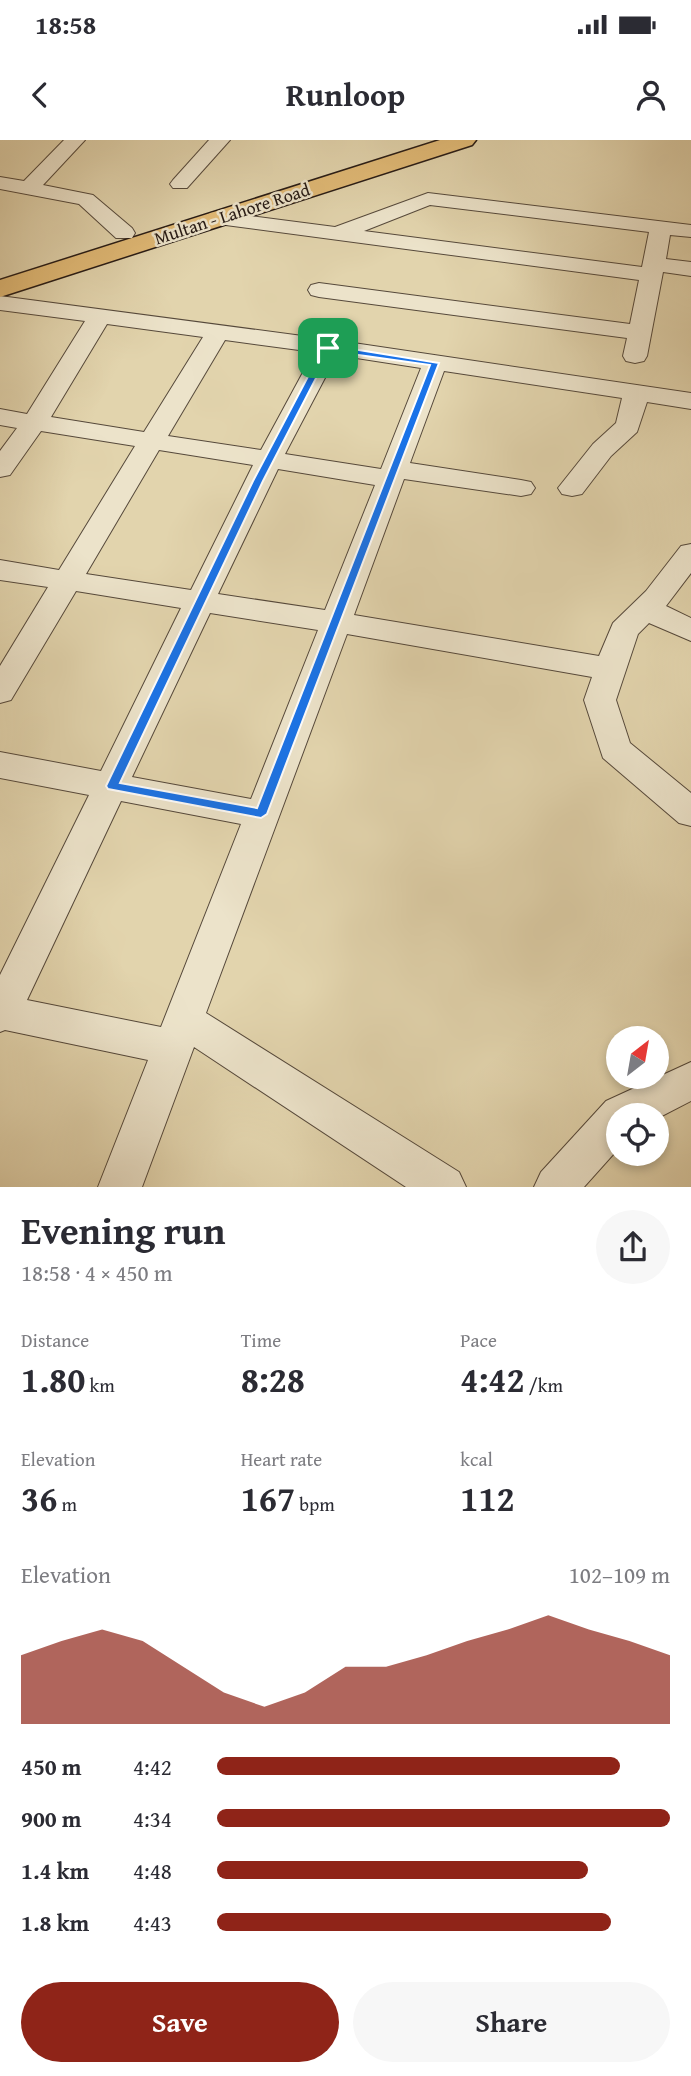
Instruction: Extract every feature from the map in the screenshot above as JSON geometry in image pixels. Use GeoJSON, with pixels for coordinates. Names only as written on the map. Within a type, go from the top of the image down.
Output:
{"type":"FeatureCollection","features":[{"type":"Feature","properties":{"kind":"main road","name":"Multan - Lahore Road"},"geometry":{"type":"LineString","coordinates":[[0,272],[421,140]]}},
{"type":"Feature","properties":{"kind":"main road","name":"Multan - Lahore Road"},"geometry":{"type":"LineString","coordinates":[[0,289],[464,140]]}},
{"type":"Feature","properties":{"kind":"street"},"geometry":{"type":"LineString","coordinates":[[29,188],[75,140]]}},
{"type":"Feature","properties":{"kind":"street"},"geometry":{"type":"LineString","coordinates":[[180,184],[220,140]]}},
{"type":"Feature","properties":{"kind":"street"},"geometry":{"type":"LineString","coordinates":[[0,183],[86,200],[124,233]]}},
{"type":"Feature","properties":{"kind":"street"},"geometry":{"type":"LineString","coordinates":[[337,234],[428,199],[691,231]]}},
{"type":"Feature","properties":{"kind":"street"},"geometry":{"type":"LineString","coordinates":[[218,218],[653,269],[691,269]]}},
{"type":"Feature","properties":{"kind":"street"},"geometry":{"type":"LineString","coordinates":[[635,356],[661,228]]}},
{"type":"Feature","properties":{"kind":"street"},"geometry":{"type":"LineString","coordinates":[[319,290],[640,333]]}},
{"type":"Feature","properties":{"kind":"street"},"geometry":{"type":"LineString","coordinates":[[0,303],[691,401]]}},
{"type":"Feature","properties":{"kind":"street"},"geometry":{"type":"LineString","coordinates":[[0,470],[34,423],[100,317]]}},
{"type":"Feature","properties":{"kind":"street"},"geometry":{"type":"LineString","coordinates":[[0,692],[216,332]]}},
{"type":"Feature","properties":{"kind":"street"},"geometry":{"type":"LineString","coordinates":[[328,348],[268,460],[0,1013],[178,1033],[444,1187]]}},
{"type":"Feature","properties":{"kind":"street"},"geometry":{"type":"LineString","coordinates":[[120,1187],[435,363]]}},
{"type":"Feature","properties":{"kind":"street"},"geometry":{"type":"LineString","coordinates":[[572,488],[601,450],[628,426],[636,393]]}},
{"type":"Feature","properties":{"kind":"street"},"geometry":{"type":"LineString","coordinates":[[0,417],[268,460],[521,488]]}},
{"type":"Feature","properties":{"kind":"street"},"geometry":{"type":"LineString","coordinates":[[691,554],[646,609],[624,630],[600,700],[615,749],[691,813]]}},
{"type":"Feature","properties":{"kind":"street"},"geometry":{"type":"LineString","coordinates":[[0,570],[335,622],[611,670]]}},
{"type":"Feature","properties":{"kind":"street"},"geometry":{"type":"LineString","coordinates":[[646,609],[691,631]]}},
{"type":"Feature","properties":{"kind":"street"},"geometry":{"type":"LineString","coordinates":[[0,765],[261,814]]}},
{"type":"Feature","properties":{"kind":"street"},"geometry":{"type":"LineString","coordinates":[[646,1103],[691,1081]]}},
{"type":"Feature","properties":{"kind":"street"},"geometry":{"type":"LineString","coordinates":[[556,1187],[606,1131]]}},
{"type":"Feature","properties":{"kind":"route"},"geometry":{"type":"LineString","coordinates":[[328,348],[435,363],[261,814],[112,786],[258,481],[328,348]]}}]}
